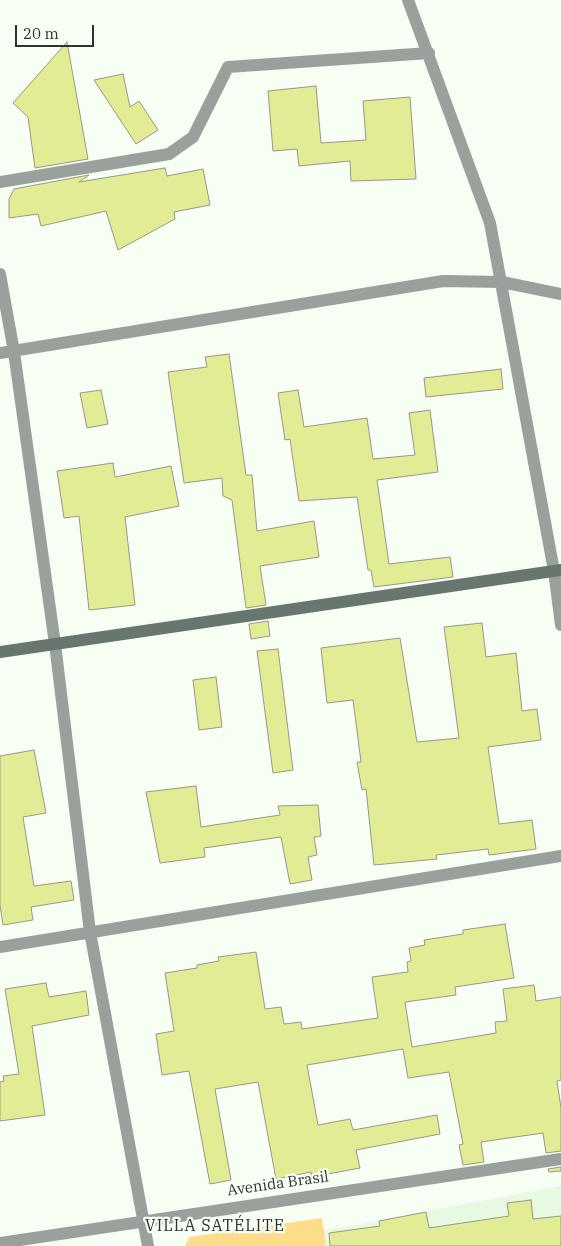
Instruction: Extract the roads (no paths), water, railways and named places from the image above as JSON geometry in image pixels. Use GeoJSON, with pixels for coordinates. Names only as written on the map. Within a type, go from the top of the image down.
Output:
{"type":"FeatureCollection","features":[{"type":"Feature","properties":{"kind":"street"},"geometry":{"type":"LineString","coordinates":[[408,0],[490,223],[557,571],[561,624]]}},
{"type":"Feature","properties":{"kind":"street"},"geometry":{"type":"LineString","coordinates":[[0,182],[168,154],[193,137],[228,67],[429,53]]}},
{"type":"Feature","properties":{"kind":"street"},"geometry":{"type":"LineString","coordinates":[[0,274],[14,352],[55,644],[90,932],[148,1246]]}},
{"type":"Feature","properties":{"kind":"street"},"geometry":{"type":"LineString","coordinates":[[0,353],[442,281],[502,282],[561,294]]}},
{"type":"Feature","properties":{"kind":"street"},"geometry":{"type":"LineString","coordinates":[[0,652],[557,571]]}},
{"type":"Feature","properties":{"kind":"street"},"geometry":{"type":"LineString","coordinates":[[0,947],[561,856]]}},
{"type":"Feature","properties":{"kind":"street","name":"Avenida Brasil"},"geometry":{"type":"LineString","coordinates":[[0,1243],[143,1220],[561,1160]]}},
{"type":"Feature","properties":{"kind":"district","name":"VILLA SATÉLITE"},"geometry":{"type":"Point","coordinates":[215,1226]}}]}
